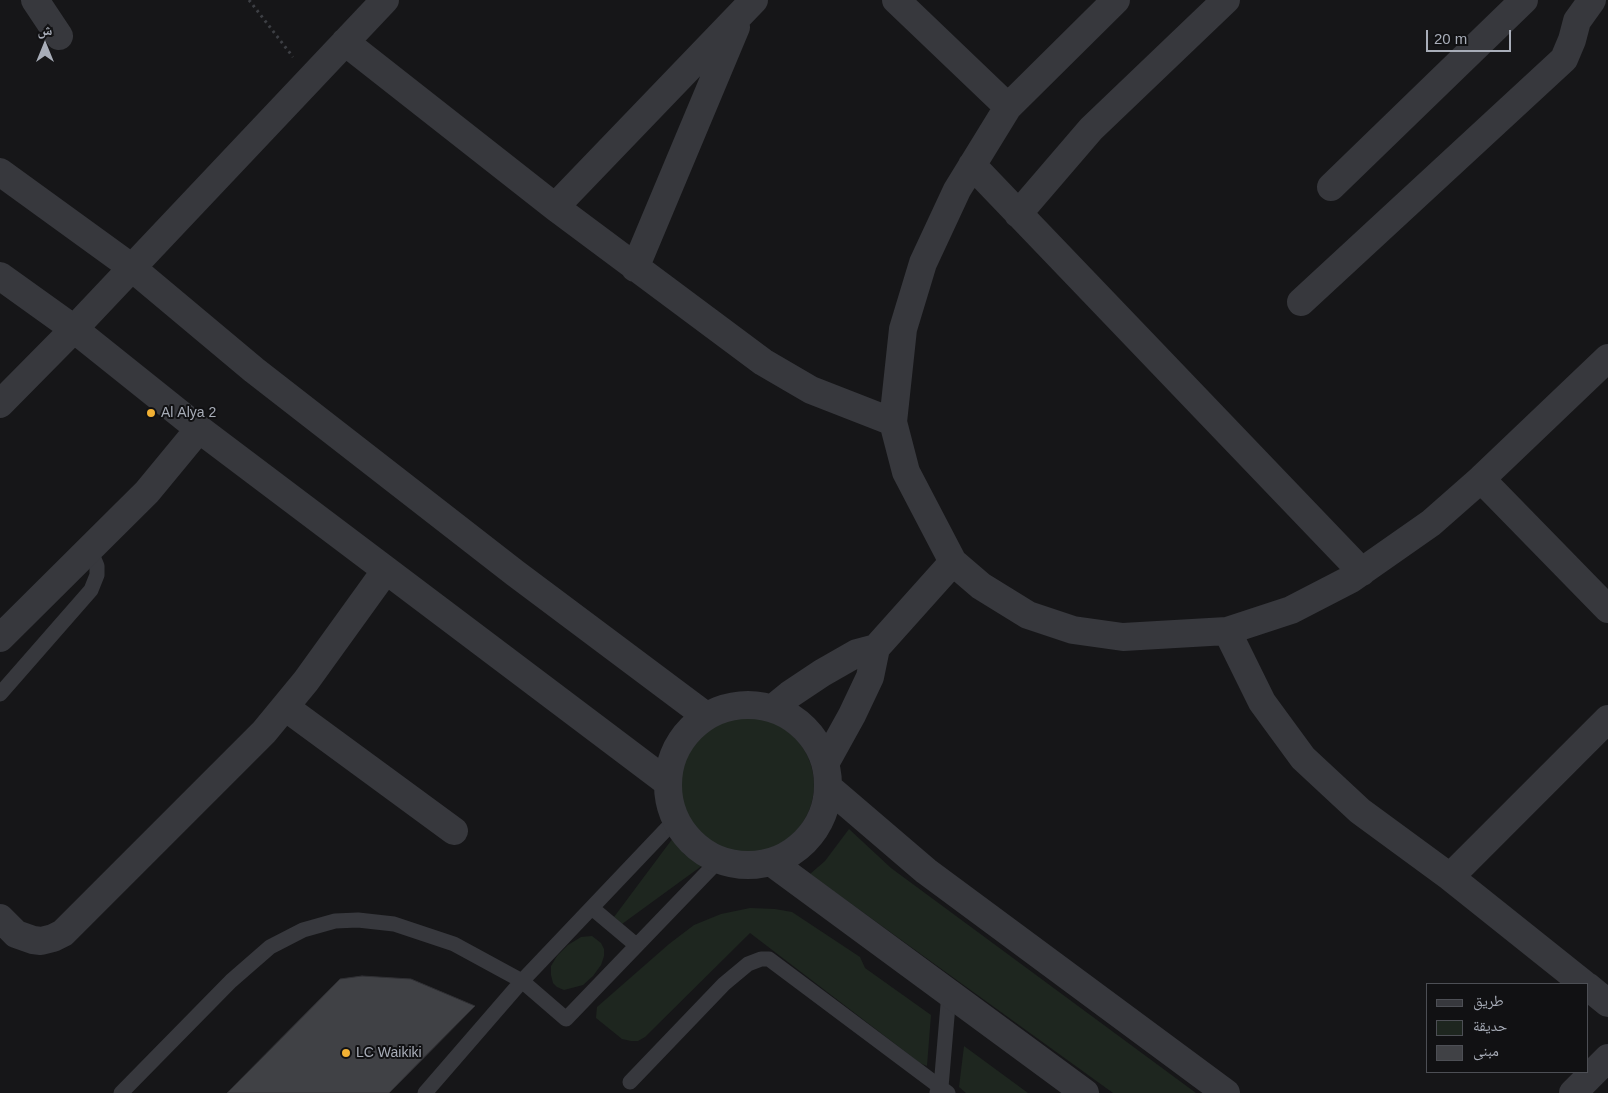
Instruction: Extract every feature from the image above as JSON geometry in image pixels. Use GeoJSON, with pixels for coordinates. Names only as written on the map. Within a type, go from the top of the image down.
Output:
{"type":"FeatureCollection","features":[{"type":"Feature","properties":{"kind":"street"},"geometry":{"type":"LineString","coordinates":[[35,0],[59,36]]}},
{"type":"Feature","properties":{"kind":"street"},"geometry":{"type":"LineString","coordinates":[[0,404],[74,329],[385,0]]}},
{"type":"Feature","properties":{"kind":"street"},"geometry":{"type":"LineString","coordinates":[[896,0],[1008,107]]}},
{"type":"Feature","properties":{"kind":"street"},"geometry":{"type":"LineString","coordinates":[[1116,0],[1008,107],[956,190],[920,273],[903,329],[893,422],[906,472],[953,562],[981,586],[1028,615],[1073,630],[1123,637],[1227,631],[1291,610],[1352,579],[1431,523],[1481,479],[1608,358]]}},
{"type":"Feature","properties":{"kind":"street"},"geometry":{"type":"LineString","coordinates":[[1018,214],[1091,129],[1226,0]]}},
{"type":"Feature","properties":{"kind":"street"},"geometry":{"type":"LineString","coordinates":[[1330,187],[1524,0]]}},
{"type":"Feature","properties":{"kind":"street"},"geometry":{"type":"LineString","coordinates":[[1301,302],[1564,58],[1572,40],[1577,21],[1592,0]]}},
{"type":"Feature","properties":{"kind":"street"},"geometry":{"type":"LineString","coordinates":[[555,207],[748,6]]}},
{"type":"Feature","properties":{"kind":"street"},"geometry":{"type":"LineString","coordinates":[[635,268],[748,6]]}},
{"type":"Feature","properties":{"kind":"street"},"geometry":{"type":"LineString","coordinates":[[345,42],[555,207],[763,362],[811,390],[893,422]]}},
{"type":"Feature","properties":{"kind":"street"},"geometry":{"type":"LineString","coordinates":[[972,165],[1362,572]]}},
{"type":"Feature","properties":{"kind":"street"},"geometry":{"type":"LineString","coordinates":[[0,172],[131,267],[277,388],[515,573],[706,716]]}},
{"type":"Feature","properties":{"kind":"street"},"geometry":{"type":"LineString","coordinates":[[0,276],[74,329],[200,429],[667,782]]}},
{"type":"Feature","properties":{"kind":"street"},"geometry":{"type":"LineString","coordinates":[[0,638],[147,492],[200,429]]}},
{"type":"Feature","properties":{"kind":"street"},"geometry":{"type":"LineString","coordinates":[[1481,479],[1608,609]]}},
{"type":"Feature","properties":{"kind":"street"},"geometry":{"type":"LineString","coordinates":[[953,562],[876,648],[870,677],[827,775],[821,820],[800,846],[771,862],[745,865],[720,860],[693,844],[675,820],[669,802],[667,782],[672,756],[686,733],[706,716],[739,704],[774,708],[796,720],[814,739],[827,775],[926,871],[1226,1093]]}},
{"type":"Feature","properties":{"kind":"street"},"geometry":{"type":"LineString","coordinates":[[0,918],[16,934],[33,940],[53,938],[63,933],[240,757],[285,707],[386,570]]}},
{"type":"Feature","properties":{"kind":"street"},"geometry":{"type":"LineString","coordinates":[[1227,631],[1262,702],[1303,758],[1360,812],[1450,877],[1583,983]]}},
{"type":"Feature","properties":{"kind":"street"},"geometry":{"type":"LineString","coordinates":[[774,708],[822,672],[857,653],[876,648]]}},
{"type":"Feature","properties":{"kind":"street"},"geometry":{"type":"LineString","coordinates":[[285,707],[454,831]]}},
{"type":"Feature","properties":{"kind":"street"},"geometry":{"type":"LineString","coordinates":[[1450,877],[1608,719]]}},
{"type":"Feature","properties":{"kind":"street"},"geometry":{"type":"LineString","coordinates":[[771,862],[1085,1093]]}},
{"type":"Feature","properties":{"kind":"street"},"geometry":{"type":"LineString","coordinates":[[1588,987],[1608,1003]]}},
{"type":"Feature","properties":{"kind":"street"},"geometry":{"type":"LineString","coordinates":[[1573,1093],[1608,1058]]}},
{"type":"Feature","properties":{"kind":"lane"},"geometry":{"type":"LineString","coordinates":[[0,694],[91,590],[97,575],[97,566],[90,549]]}},
{"type":"Feature","properties":{"kind":"lane"},"geometry":{"type":"LineString","coordinates":[[425,1093],[522,981],[675,820]]}},
{"type":"Feature","properties":{"kind":"lane"},"geometry":{"type":"LineString","coordinates":[[121,1093],[231,981],[270,947],[303,930],[335,921],[358,920],[394,924],[454,944],[522,981],[566,1019],[720,860]]}},
{"type":"Feature","properties":{"kind":"lane"},"geometry":{"type":"LineString","coordinates":[[592,908],[636,945]]}},
{"type":"Feature","properties":{"kind":"lane"},"geometry":{"type":"LineString","coordinates":[[630,1082],[724,984],[748,964],[761,959],[769,959],[942,1091]]}},
{"type":"Feature","properties":{"kind":"lane"},"geometry":{"type":"LineString","coordinates":[[942,1091],[949,993]]}},
{"type":"Feature","properties":{"kind":"path"},"geometry":{"type":"LineString","coordinates":[[249,0],[309,80]]}},
{"type":"Feature","properties":{"kind":"green space"},"geometry":{"type":"Polygon","coordinates":[[[746,717],[772,722],[784,728],[794,737],[803,747],[809,759],[814,785],[809,811],[803,823],[794,833],[784,842],[772,848],[746,853],[720,848],[708,842],[698,833],[689,823],[683,811],[678,785],[683,759],[689,747],[698,737],[708,728],[720,722],[746,717]]]}},
{"type":"Feature","properties":{"kind":"green space"},"geometry":{"type":"Polygon","coordinates":[[[849,829],[891,868],[1196,1093],[1113,1093],[810,874],[825,861],[849,829]]]}},
{"type":"Feature","properties":{"kind":"green space"},"geometry":{"type":"Polygon","coordinates":[[[673,838],[684,854],[703,865],[622,924],[614,917],[673,838]]]}},
{"type":"Feature","properties":{"kind":"green space"},"geometry":{"type":"Polygon","coordinates":[[[750,908],[792,912],[860,957],[865,968],[931,1015],[927,1066],[920,1063],[750,933],[645,1037],[638,1041],[622,1039],[596,1018],[597,1007],[669,944],[694,925],[721,914],[750,908]]]}},
{"type":"Feature","properties":{"kind":"green space"},"geometry":{"type":"Polygon","coordinates":[[[592,936],[601,943],[604,949],[601,965],[583,985],[564,990],[557,987],[553,983],[551,966],[557,956],[568,945],[581,937],[592,936]]]}},
{"type":"Feature","properties":{"kind":"green space"},"geometry":{"type":"Polygon","coordinates":[[[964,1046],[1028,1093],[966,1093],[959,1087],[964,1046]]]}},
{"type":"Feature","properties":{"kind":"building"},"geometry":{"type":"Polygon","coordinates":[[[362,976],[411,979],[475,1006],[389,1093],[227,1093],[340,979],[362,976]]]}},
{"type":"Feature","properties":{"kind":"place","name":"Al Alya 2"},"geometry":{"type":"Point","coordinates":[151,413]}},
{"type":"Feature","properties":{"kind":"place","name":"LC Waikiki"},"geometry":{"type":"Point","coordinates":[346,1053]}}]}
